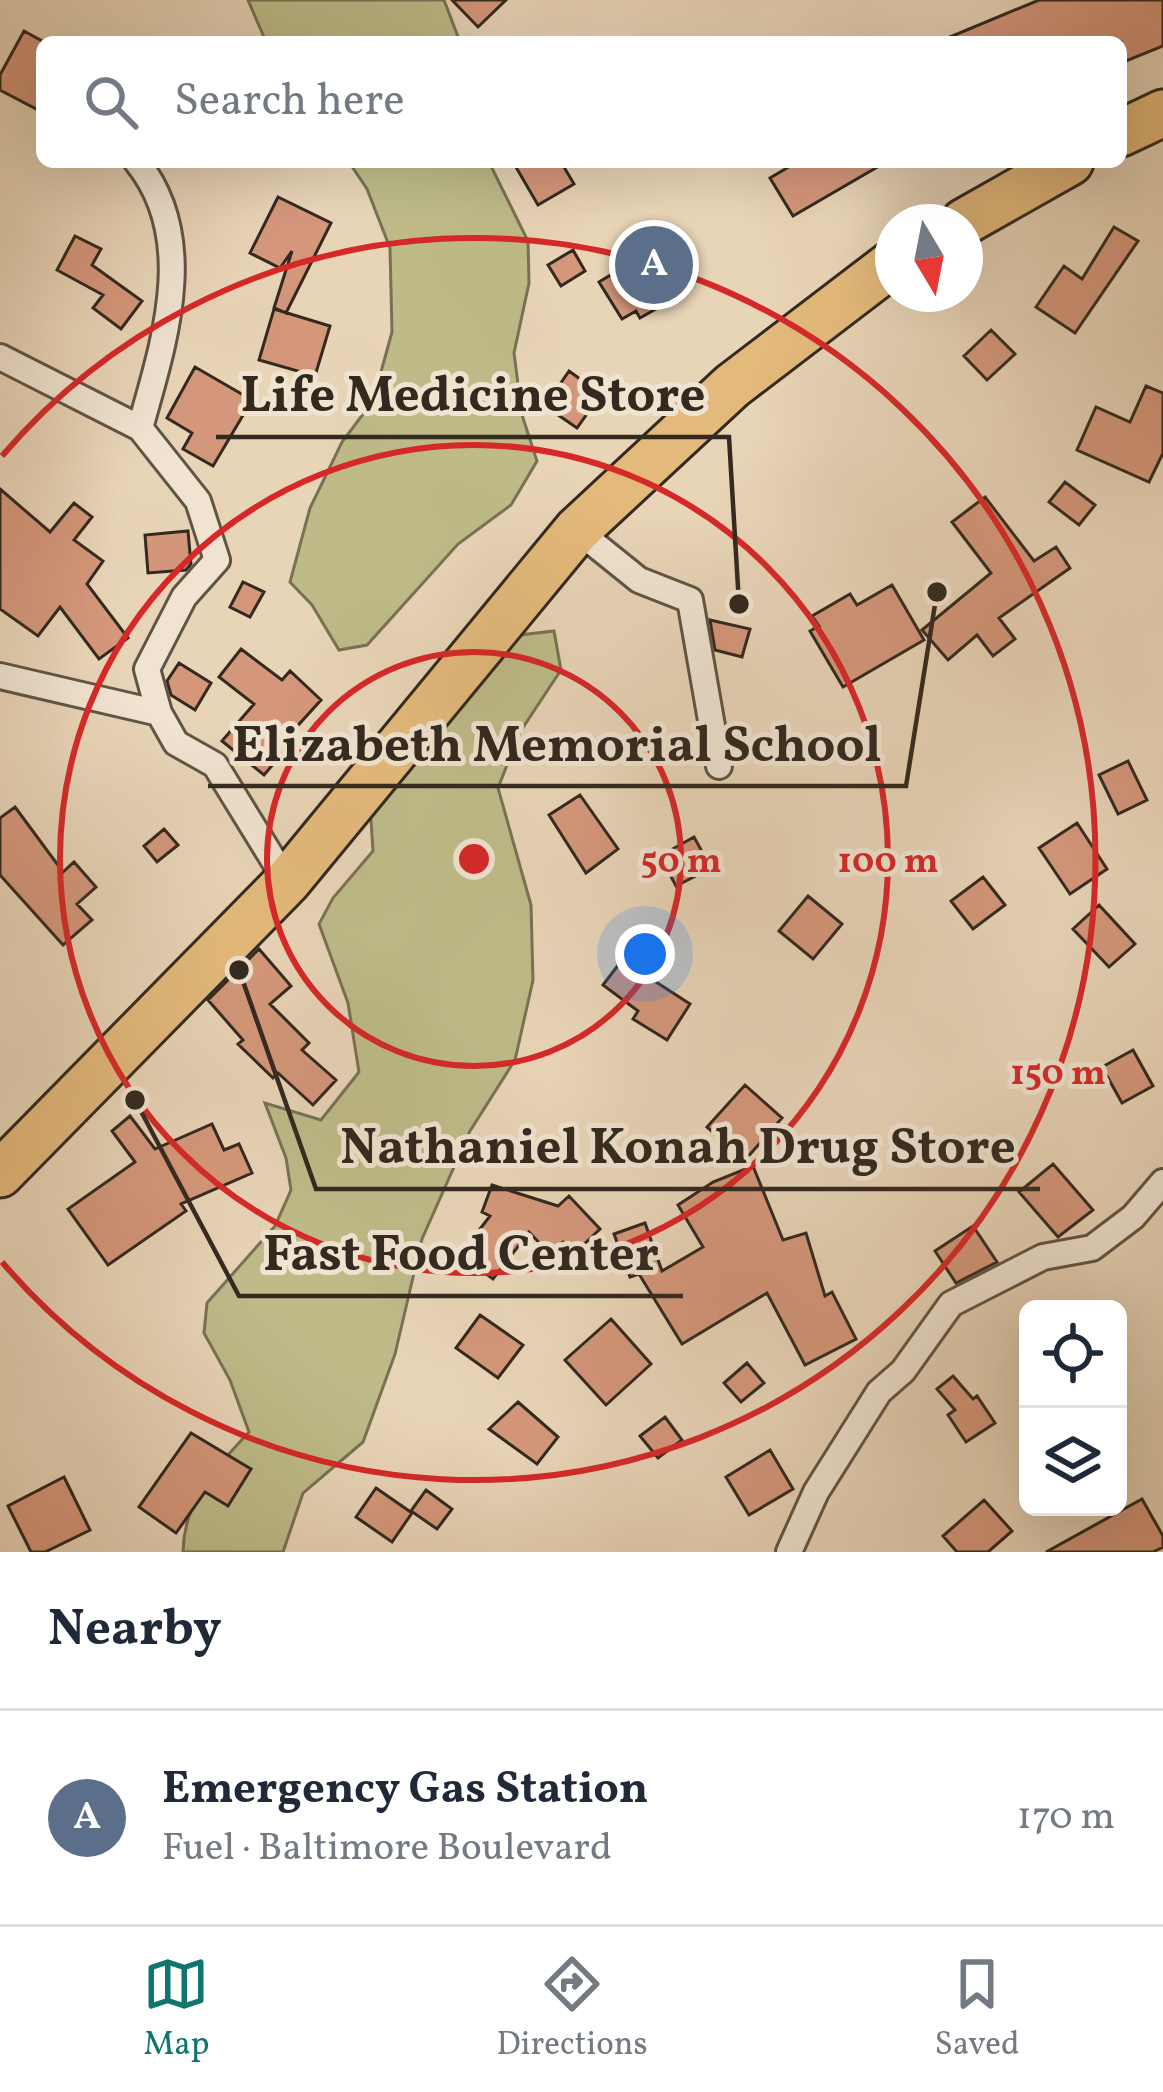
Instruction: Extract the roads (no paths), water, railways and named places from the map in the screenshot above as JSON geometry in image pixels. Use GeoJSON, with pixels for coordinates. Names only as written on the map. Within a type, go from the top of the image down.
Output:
{"type":"FeatureCollection","features":[{"type":"Feature","properties":{"kind":"highway"},"geometry":{"type":"LineString","coordinates":[[1127,130],[1163,113]]}},
{"type":"Feature","properties":{"kind":"highway"},"geometry":{"type":"LineString","coordinates":[[983,211],[1059,168]]}},
{"type":"Feature","properties":{"kind":"highway"},"geometry":{"type":"LineString","coordinates":[[0,1174],[287,881],[577,530],[732,386],[875,276]]}},
{"type":"Feature","properties":{"kind":"street"},"geometry":{"type":"LineString","coordinates":[[140,428],[176,279],[158,188],[142,168]]}},
{"type":"Feature","properties":{"kind":"street"},"geometry":{"type":"LineString","coordinates":[[0,357],[140,428],[198,501],[217,560],[184,597],[147,669],[159,713],[176,743],[215,765],[287,881]]}},
{"type":"Feature","properties":{"kind":"street"},"geometry":{"type":"LineString","coordinates":[[577,530],[639,580],[690,600],[719,766]]}},
{"type":"Feature","properties":{"kind":"street"},"geometry":{"type":"LineString","coordinates":[[0,676],[159,713]]}},
{"type":"Feature","properties":{"kind":"street"},"geometry":{"type":"LineString","coordinates":[[788,1552],[816,1492],[879,1392],[903,1372],[926,1332],[951,1304],[1043,1257],[1092,1248],[1133,1216],[1163,1182]]}},
{"type":"Feature","properties":{"kind":"place","name":"Emergency Gas Station"},"geometry":{"type":"Point","coordinates":[654,265]}},
{"type":"Feature","properties":{"kind":"place","name":"Elizabeth Memorial School"},"geometry":{"type":"Point","coordinates":[937,592]}},
{"type":"Feature","properties":{"kind":"place","name":"Life Medicine Store"},"geometry":{"type":"Point","coordinates":[739,604]}},
{"type":"Feature","properties":{"kind":"place","name":"Nathaniel Konah Drug Store"},"geometry":{"type":"Point","coordinates":[239,970]}},
{"type":"Feature","properties":{"kind":"place","name":"Fast Food Center"},"geometry":{"type":"Point","coordinates":[135,1100]}}]}
